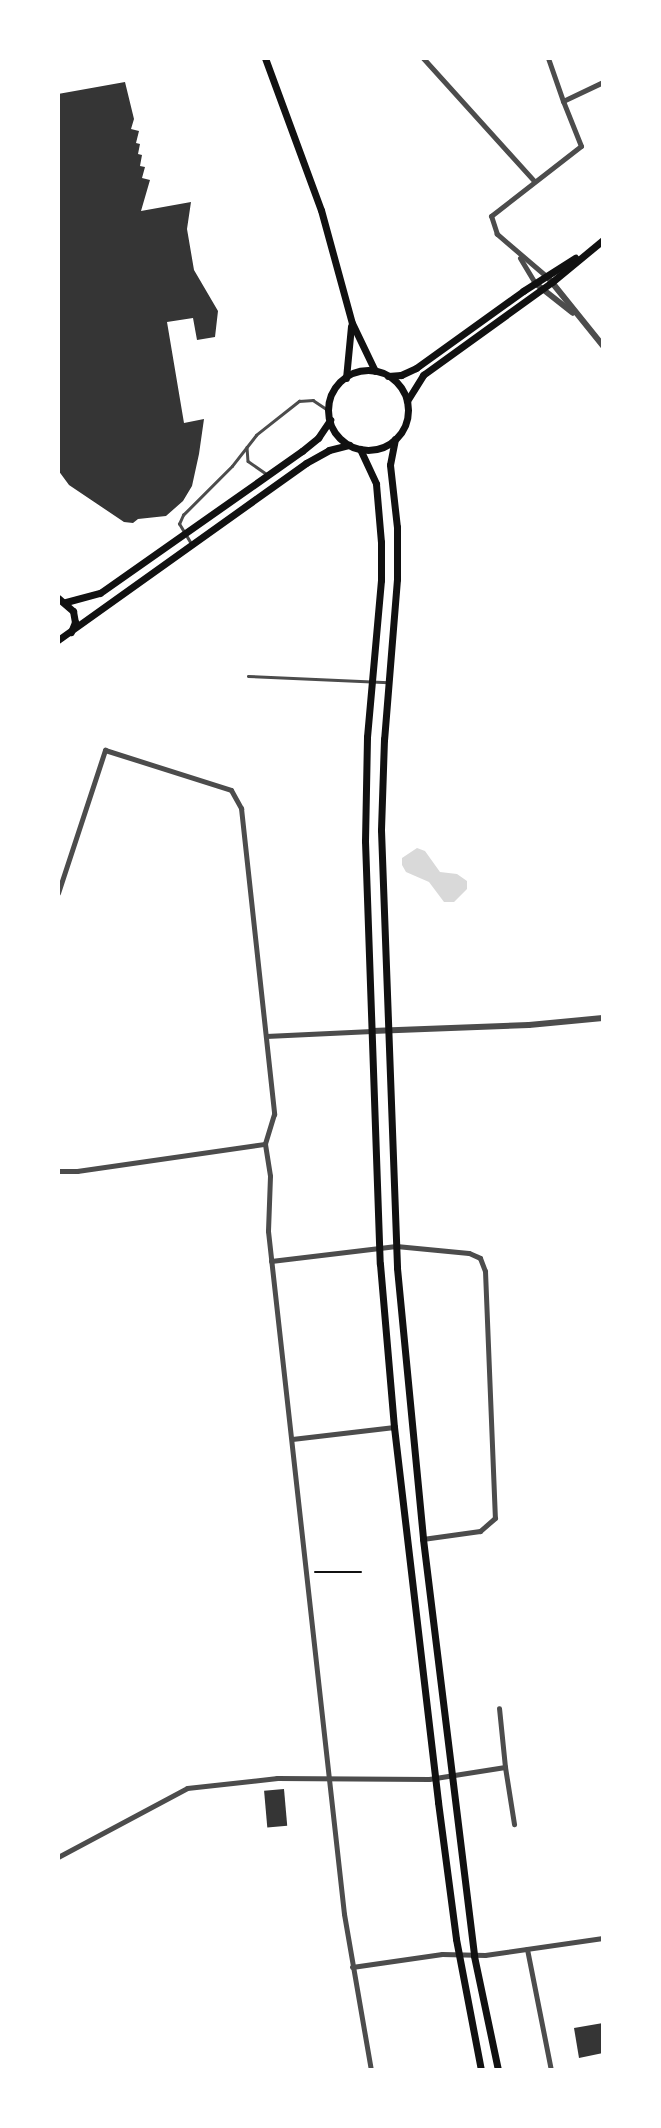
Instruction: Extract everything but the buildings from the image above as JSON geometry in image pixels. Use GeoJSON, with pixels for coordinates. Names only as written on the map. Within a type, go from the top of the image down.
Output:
{"type":"FeatureCollection","features":[{"type":"Feature","properties":{"kind":"main road"},"geometry":{"type":"LineString","coordinates":[[263,58],[321,210],[352,323],[374,371]]}},
{"type":"Feature","properties":{"kind":"main road"},"geometry":{"type":"LineString","coordinates":[[388,376],[401,375],[416,368],[601,242]]}},
{"type":"Feature","properties":{"kind":"main road"},"geometry":{"type":"LineString","coordinates":[[407,401],[423,375],[538,286]]}},
{"type":"Feature","properties":{"kind":"main road"},"geometry":{"type":"LineString","coordinates":[[346,378],[352,323]]}},
{"type":"Feature","properties":{"kind":"main road"},"geometry":{"type":"LineString","coordinates":[[395,439],[382,448],[360,449],[349,445],[337,435],[330,420],[328,410],[334,390],[346,378],[360,372],[374,371],[388,376],[402,389],[407,401],[407,418],[395,439],[390,465],[397,527],[397,579],[388,681],[382,830],[396,1246],[422,1539],[474,1956],[498,2070]]}},
{"type":"Feature","properties":{"kind":"main road"},"geometry":{"type":"LineString","coordinates":[[60,599],[100,593],[318,438],[330,420]]}},
{"type":"Feature","properties":{"kind":"main road"},"geometry":{"type":"LineString","coordinates":[[58,640],[319,454],[349,445]]}},
{"type":"Feature","properties":{"kind":"main road"},"geometry":{"type":"LineString","coordinates":[[360,449],[372,471],[379,511],[382,580],[373,680],[365,831],[379,1246],[394,1427],[436,1779],[458,1953],[481,2070]]}},
{"type":"Feature","properties":{"kind":"main road"},"geometry":{"type":"LineString","coordinates":[[60,599],[74,616],[70,632]]}},
{"type":"Feature","properties":{"kind":"street"},"geometry":{"type":"LineString","coordinates":[[423,58],[534,181]]}},
{"type":"Feature","properties":{"kind":"street"},"geometry":{"type":"LineString","coordinates":[[548,58],[581,146],[491,216],[497,234],[518,255],[549,279],[603,346]]}},
{"type":"Feature","properties":{"kind":"street"},"geometry":{"type":"LineString","coordinates":[[564,101],[603,82]]}},
{"type":"Feature","properties":{"kind":"street"},"geometry":{"type":"LineString","coordinates":[[518,255],[538,286],[575,314]]}},
{"type":"Feature","properties":{"kind":"street"},"geometry":{"type":"LineString","coordinates":[[58,892],[59,882],[106,750],[231,790],[238,802],[274,1114],[265,1144],[269,1168],[268,1231],[271,1261],[352,1967],[371,2070]]}},
{"type":"Feature","properties":{"kind":"street"},"geometry":{"type":"LineString","coordinates":[[266,1036],[529,1025],[603,1018]]}},
{"type":"Feature","properties":{"kind":"street"},"geometry":{"type":"LineString","coordinates":[[58,1171],[77,1171],[265,1144]]}},
{"type":"Feature","properties":{"kind":"street"},"geometry":{"type":"LineString","coordinates":[[271,1261],[379,1246],[476,1254],[485,1271],[495,1518],[480,1531],[422,1539]]}},
{"type":"Feature","properties":{"kind":"street"},"geometry":{"type":"LineString","coordinates":[[292,1439],[394,1427]]}},
{"type":"Feature","properties":{"kind":"street"},"geometry":{"type":"LineString","coordinates":[[499,1709],[514,1824]]}},
{"type":"Feature","properties":{"kind":"street"},"geometry":{"type":"LineString","coordinates":[[58,1857],[187,1788],[224,1782],[330,1777],[436,1779],[506,1767]]}},
{"type":"Feature","properties":{"kind":"street"},"geometry":{"type":"LineString","coordinates":[[352,1967],[458,1953],[474,1956],[603,1938]]}},
{"type":"Feature","properties":{"kind":"street"},"geometry":{"type":"LineString","coordinates":[[527,1949],[551,2070]]}},
{"type":"Feature","properties":{"kind":"lane"},"geometry":{"type":"LineString","coordinates":[[192,545],[178,524],[183,515],[232,466],[247,444],[299,401],[313,400],[328,410]]}},
{"type":"Feature","properties":{"kind":"lane"},"geometry":{"type":"LineString","coordinates":[[247,444],[248,461],[263,473],[270,474]]}},
{"type":"Feature","properties":{"kind":"lane"},"geometry":{"type":"LineString","coordinates":[[248,676],[388,681]]}},
{"type":"Feature","properties":{"kind":"path"},"geometry":{"type":"LineString","coordinates":[[314,1572],[362,1572]]}},
{"type":"Feature","properties":{"kind":"shaded area"},"geometry":{"type":"Polygon","coordinates":[[[417,848],[425,851],[440,872],[457,874],[467,881],[467,889],[454,902],[444,902],[429,882],[406,872],[402,858],[417,848]]]}}]}
